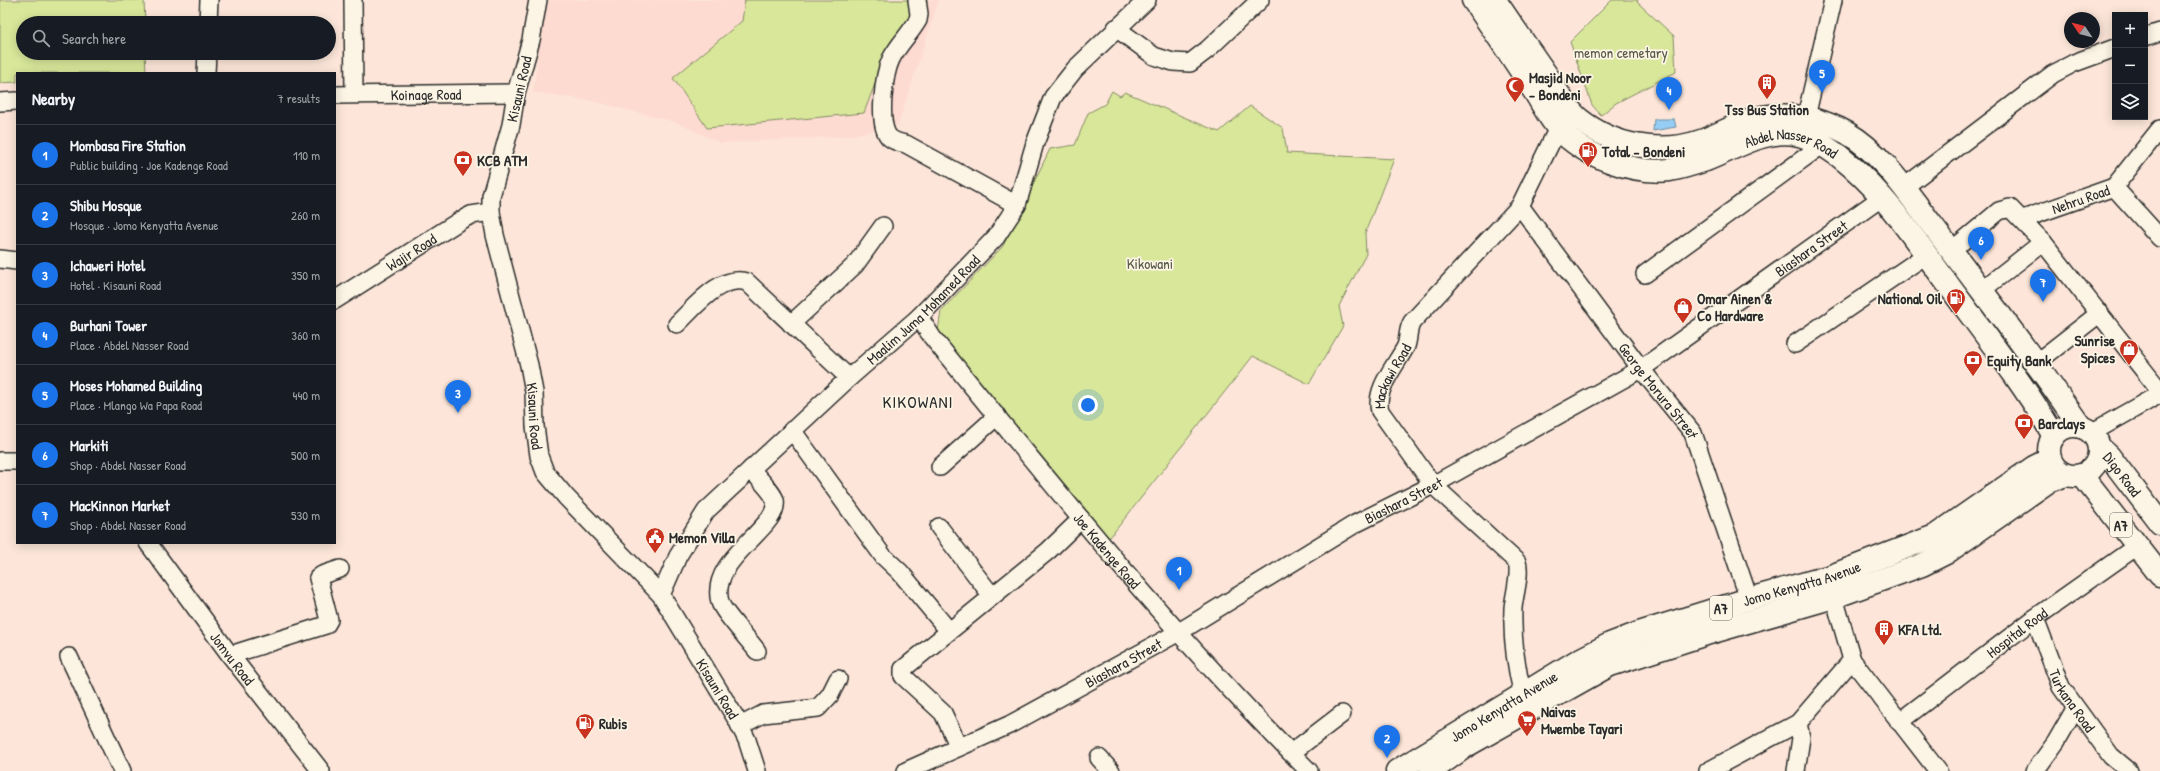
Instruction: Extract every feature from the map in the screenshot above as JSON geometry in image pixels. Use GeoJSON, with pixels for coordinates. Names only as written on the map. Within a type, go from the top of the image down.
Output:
{"type":"FeatureCollection","features":[{"type":"Feature","properties":{"kind":"main road","name":"Abdel Nasser Road"},"geometry":{"type":"LineString","coordinates":[[1473,0],[1558,128],[1583,148],[1607,160],[1648,170],[1672,170],[1768,136],[1799,135],[1822,145],[1851,166],[1882,198],[1926,255],[2024,387],[2054,436]]}},
{"type":"Feature","properties":{"kind":"main road","name":"Abdel Nasser Road"},"geometry":{"type":"LineString","coordinates":[[1495,0],[1561,97],[1577,117],[1593,128],[1621,141],[1639,146],[1669,148],[1700,141],[1760,117],[1806,117],[1824,122],[1848,133],[1864,145],[1903,188],[1982,290],[2090,436]]}},
{"type":"Feature","properties":{"kind":"main road"},"geometry":{"type":"LineString","coordinates":[[2071,426],[2090,436],[2095,464],[2090,470],[2074,475],[2053,466],[2050,459],[2050,443],[2054,436],[2061,429],[2071,426]]}},
{"type":"Feature","properties":{"kind":"main road","name":"Digo Road"},"geometry":{"type":"LineString","coordinates":[[2090,436],[2110,456],[2160,523]]}},
{"type":"Feature","properties":{"kind":"main road","name":"Jomo Kenyatta Avenue"},"geometry":{"type":"LineString","coordinates":[[1398,771],[1579,660],[1610,644],[1639,633],[1749,599],[1831,576],[1921,543],[1935,536],[2034,467],[2050,459]]}},
{"type":"Feature","properties":{"kind":"main road","name":"Digo Road"},"geometry":{"type":"LineString","coordinates":[[2074,475],[2137,546],[2160,575]]}},
{"type":"Feature","properties":{"kind":"main road","name":"Jomo Kenyatta Avenue"},"geometry":{"type":"LineString","coordinates":[[1431,771],[1466,746],[1610,665],[1706,634],[1834,597],[1932,560],[1946,553],[2049,481],[2074,475]]}},
{"type":"Feature","properties":{"kind":"street"},"geometry":{"type":"LineString","coordinates":[[208,16],[209,0]]}},
{"type":"Feature","properties":{"kind":"street"},"geometry":{"type":"LineString","coordinates":[[353,0],[354,94]]}},
{"type":"Feature","properties":{"kind":"street","name":"Kisauni Road"},"geometry":{"type":"LineString","coordinates":[[538,0],[531,40],[516,93],[511,125],[491,196],[491,212],[495,235],[529,365],[536,405],[537,446],[541,464],[566,497],[661,595],[740,726],[757,771]]}},
{"type":"Feature","properties":{"kind":"street"},"geometry":{"type":"LineString","coordinates":[[917,0],[920,14],[918,20],[890,60],[883,110],[883,125],[886,132],[895,141],[906,144],[1017,205]]}},
{"type":"Feature","properties":{"kind":"street","name":"Maalim Juma Mohamed Road"},"geometry":{"type":"LineString","coordinates":[[661,595],[678,556],[706,511],[849,378],[919,317],[996,237],[1017,205],[1035,143],[1053,97],[1075,69],[1116,28],[1147,0]]}},
{"type":"Feature","properties":{"kind":"street"},"geometry":{"type":"LineString","coordinates":[[1116,28],[1154,56],[1173,62],[1190,63],[1208,50],[1260,0]]}},
{"type":"Feature","properties":{"kind":"street"},"geometry":{"type":"LineString","coordinates":[[1806,117],[1833,0]]}},
{"type":"Feature","properties":{"kind":"street"},"geometry":{"type":"LineString","coordinates":[[2148,36],[2160,32]]}},
{"type":"Feature","properties":{"kind":"street"},"geometry":{"type":"LineString","coordinates":[[1903,188],[2053,74],[2074,63],[2112,49]]}},
{"type":"Feature","properties":{"kind":"street"},"geometry":{"type":"LineString","coordinates":[[206,60],[206,72]]}},
{"type":"Feature","properties":{"kind":"street","name":"Koinage Road"},"geometry":{"type":"LineString","coordinates":[[336,95],[516,93]]}},
{"type":"Feature","properties":{"kind":"street"},"geometry":{"type":"LineString","coordinates":[[0,102],[16,102]]}},
{"type":"Feature","properties":{"kind":"street","name":"Mackawi Road"},"geometry":{"type":"LineString","coordinates":[[1523,695],[1518,677],[1513,610],[1518,572],[1517,562],[1433,485],[1380,411],[1380,396],[1406,344],[1408,332],[1412,322],[1520,206],[1558,128]]}},
{"type":"Feature","properties":{"kind":"street","name":"Nehru Road"},"geometry":{"type":"LineString","coordinates":[[2023,219],[2114,187],[2160,129]]}},
{"type":"Feature","properties":{"kind":"street"},"geometry":{"type":"LineString","coordinates":[[1645,274],[1822,145]]}},
{"type":"Feature","properties":{"kind":"street"},"geometry":{"type":"LineString","coordinates":[[2114,187],[2160,238]]}},
{"type":"Feature","properties":{"kind":"street","name":"Biashara Street"},"geometry":{"type":"LineString","coordinates":[[906,771],[1009,725],[1179,632],[1355,524],[1433,485],[1641,369],[1882,198]]}},
{"type":"Feature","properties":{"kind":"street","name":"George Morura Street"},"geometry":{"type":"LineString","coordinates":[[1520,206],[1641,369],[1693,433],[1749,599]]}},
{"type":"Feature","properties":{"kind":"street"},"geometry":{"type":"LineString","coordinates":[[1951,250],[2002,208],[2010,208],[2023,219],[2043,242],[2100,313],[2160,392],[2090,436]]}},
{"type":"Feature","properties":{"kind":"street","name":"Wajir Road"},"geometry":{"type":"LineString","coordinates":[[336,299],[461,220],[471,215],[491,212]]}},
{"type":"Feature","properties":{"kind":"street"},"geometry":{"type":"LineString","coordinates":[[791,324],[855,265],[883,226]]}},
{"type":"Feature","properties":{"kind":"street"},"geometry":{"type":"LineString","coordinates":[[1982,290],[2043,242]]}},
{"type":"Feature","properties":{"kind":"street"},"geometry":{"type":"LineString","coordinates":[[1795,344],[1926,255]]}},
{"type":"Feature","properties":{"kind":"street"},"geometry":{"type":"LineString","coordinates":[[0,259],[16,261]]}},
{"type":"Feature","properties":{"kind":"street"},"geometry":{"type":"LineString","coordinates":[[677,324],[712,291],[733,280],[747,282],[849,378]]}},
{"type":"Feature","properties":{"kind":"street"},"geometry":{"type":"LineString","coordinates":[[2036,363],[2100,313]]}},
{"type":"Feature","properties":{"kind":"street","name":"Joe Kadenge Road"},"geometry":{"type":"LineString","coordinates":[[919,317],[1081,519],[1204,663],[1309,771]]}},
{"type":"Feature","properties":{"kind":"street"},"geometry":{"type":"LineString","coordinates":[[940,467],[997,416]]}},
{"type":"Feature","properties":{"kind":"street"},"geometry":{"type":"LineString","coordinates":[[792,430],[883,556],[900,572],[949,632]]}},
{"type":"Feature","properties":{"kind":"street"},"geometry":{"type":"LineString","coordinates":[[0,461],[16,461]]}},
{"type":"Feature","properties":{"kind":"street"},"geometry":{"type":"LineString","coordinates":[[751,469],[775,499],[775,508],[772,518],[753,535],[732,560],[719,583],[720,603],[757,651]]}},
{"type":"Feature","properties":{"kind":"street"},"geometry":{"type":"LineString","coordinates":[[960,747],[940,709],[903,676],[903,669],[1048,551],[1081,519]]}},
{"type":"Feature","properties":{"kind":"street"},"geometry":{"type":"LineString","coordinates":[[939,527],[992,596]]}},
{"type":"Feature","properties":{"kind":"street","name":"Jomvu Road"},"geometry":{"type":"LineString","coordinates":[[149,544],[230,654],[321,771]]}},
{"type":"Feature","properties":{"kind":"street","name":"Hospital Road"},"geometry":{"type":"LineString","coordinates":[[1900,722],[2035,618],[2137,546]]}},
{"type":"Feature","properties":{"kind":"street"},"geometry":{"type":"LineString","coordinates":[[230,654],[326,625],[329,620],[318,578],[322,575],[340,569]]}},
{"type":"Feature","properties":{"kind":"street"},"geometry":{"type":"LineString","coordinates":[[1834,597],[1852,660],[1938,771]]}},
{"type":"Feature","properties":{"kind":"street","name":"Turkana Road"},"geometry":{"type":"LineString","coordinates":[[2035,618],[2061,687],[2075,709],[2111,756],[2129,771]]}},
{"type":"Feature","properties":{"kind":"street"},"geometry":{"type":"LineString","coordinates":[[69,656],[122,771]]}},
{"type":"Feature","properties":{"kind":"street"},"geometry":{"type":"LineString","coordinates":[[1708,771],[1798,723],[1852,660]]}},
{"type":"Feature","properties":{"kind":"street"},"geometry":{"type":"LineString","coordinates":[[740,726],[763,714],[818,708],[830,695],[838,679]]}},
{"type":"Feature","properties":{"kind":"street"},"geometry":{"type":"LineString","coordinates":[[2035,771],[2056,742],[2075,709]]}},
{"type":"Feature","properties":{"kind":"street"},"geometry":{"type":"LineString","coordinates":[[1291,753],[1342,714]]}},
{"type":"Feature","properties":{"kind":"street"},"geometry":{"type":"LineString","coordinates":[[1796,771],[1801,738],[1798,723]]}},
{"type":"Feature","properties":{"kind":"street"},"geometry":{"type":"LineString","coordinates":[[1099,758],[1111,771]]}},
{"type":"Feature","properties":{"kind":"shaded area"},"geometry":{"type":"Polygon","coordinates":[[[546,0],[939,0],[898,125],[848,136],[720,143],[675,122],[592,101],[533,92],[546,0]]]}},
{"type":"Feature","properties":{"kind":"green space"},"geometry":{"type":"Polygon","coordinates":[[[0,0],[144,0],[145,16],[16,16],[16,60],[145,60],[146,72],[16,72],[16,82],[0,83],[0,0]]]}},
{"type":"Feature","properties":{"kind":"green space"},"geometry":{"type":"Polygon","coordinates":[[[745,0],[928,0],[891,41],[864,113],[707,128],[673,78],[742,21],[745,0]]]}},
{"type":"Feature","properties":{"kind":"green space","name":"memon cemetary"},"geometry":{"type":"Polygon","coordinates":[[[1612,0],[1638,0],[1637,2],[1674,36],[1676,72],[1616,103],[1601,115],[1592,105],[1570,42],[1612,0]]]}},
{"type":"Feature","properties":{"kind":"green space","name":"Kikowani"},"geometry":{"type":"Polygon","coordinates":[[[1112,91],[1120,96],[1125,92],[1219,132],[1250,106],[1283,128],[1287,153],[1394,159],[1365,233],[1366,254],[1339,306],[1343,326],[1309,384],[1253,356],[1107,541],[938,331],[941,311],[1003,246],[1050,149],[1075,145],[1088,113],[1105,104],[1112,91]]]}},
{"type":"Feature","properties":{"kind":"water"},"geometry":{"type":"Polygon","coordinates":[[[1654,119],[1674,119],[1676,127],[1653,131],[1654,119]]]}},
{"type":"Feature","properties":{"kind":"place","name":"Moses Mohamed Building"},"geometry":{"type":"Point","coordinates":[1822,93]}},
{"type":"Feature","properties":{"kind":"place","name":"Tss Bus Station"},"geometry":{"type":"Point","coordinates":[1767,100]}},
{"type":"Feature","properties":{"kind":"place","name":"Masjid Noor - Bondeni"},"geometry":{"type":"Point","coordinates":[1515,103]}},
{"type":"Feature","properties":{"kind":"place","name":"Burhani Tower"},"geometry":{"type":"Point","coordinates":[1669,110]}},
{"type":"Feature","properties":{"kind":"place","name":"Total - Bondeni"},"geometry":{"type":"Point","coordinates":[1588,168]}},
{"type":"Feature","properties":{"kind":"place","name":"KCB ATM"},"geometry":{"type":"Point","coordinates":[463,177]}},
{"type":"Feature","properties":{"kind":"place","name":"Markiti"},"geometry":{"type":"Point","coordinates":[1981,260]}},
{"type":"Feature","properties":{"kind":"place","name":"MacKinnon Market"},"geometry":{"type":"Point","coordinates":[2043,302]}},
{"type":"Feature","properties":{"kind":"place","name":"National Oil"},"geometry":{"type":"Point","coordinates":[1956,315]}},
{"type":"Feature","properties":{"kind":"place","name":"Omar Ainen & Co Hardware"},"geometry":{"type":"Point","coordinates":[1683,324]}},
{"type":"Feature","properties":{"kind":"place","name":"Sunrise Spices"},"geometry":{"type":"Point","coordinates":[2129,366]}},
{"type":"Feature","properties":{"kind":"place","name":"Equity Bank"},"geometry":{"type":"Point","coordinates":[1973,377]}},
{"type":"Feature","properties":{"kind":"place","name":"Ichaweri Hotel"},"geometry":{"type":"Point","coordinates":[458,413]}},
{"type":"Feature","properties":{"kind":"place","name":"Barclays"},"geometry":{"type":"Point","coordinates":[2024,440]}},
{"type":"Feature","properties":{"kind":"place","name":"Memon Villa"},"geometry":{"type":"Point","coordinates":[655,554]}},
{"type":"Feature","properties":{"kind":"place","name":"Mombasa Fire Station"},"geometry":{"type":"Point","coordinates":[1179,590]}},
{"type":"Feature","properties":{"kind":"place","name":"KFA Ltd."},"geometry":{"type":"Point","coordinates":[1884,646]}},
{"type":"Feature","properties":{"kind":"place","name":"Naivas Mwembe Tayari"},"geometry":{"type":"Point","coordinates":[1527,737]}},
{"type":"Feature","properties":{"kind":"place","name":"Rubis"},"geometry":{"type":"Point","coordinates":[585,740]}},
{"type":"Feature","properties":{"kind":"place","name":"Shibu Mosque"},"geometry":{"type":"Point","coordinates":[1387,758]}},
{"type":"Feature","properties":{"kind":"district","name":"KIKOWANI"},"geometry":{"type":"Point","coordinates":[918,401]}}]}
